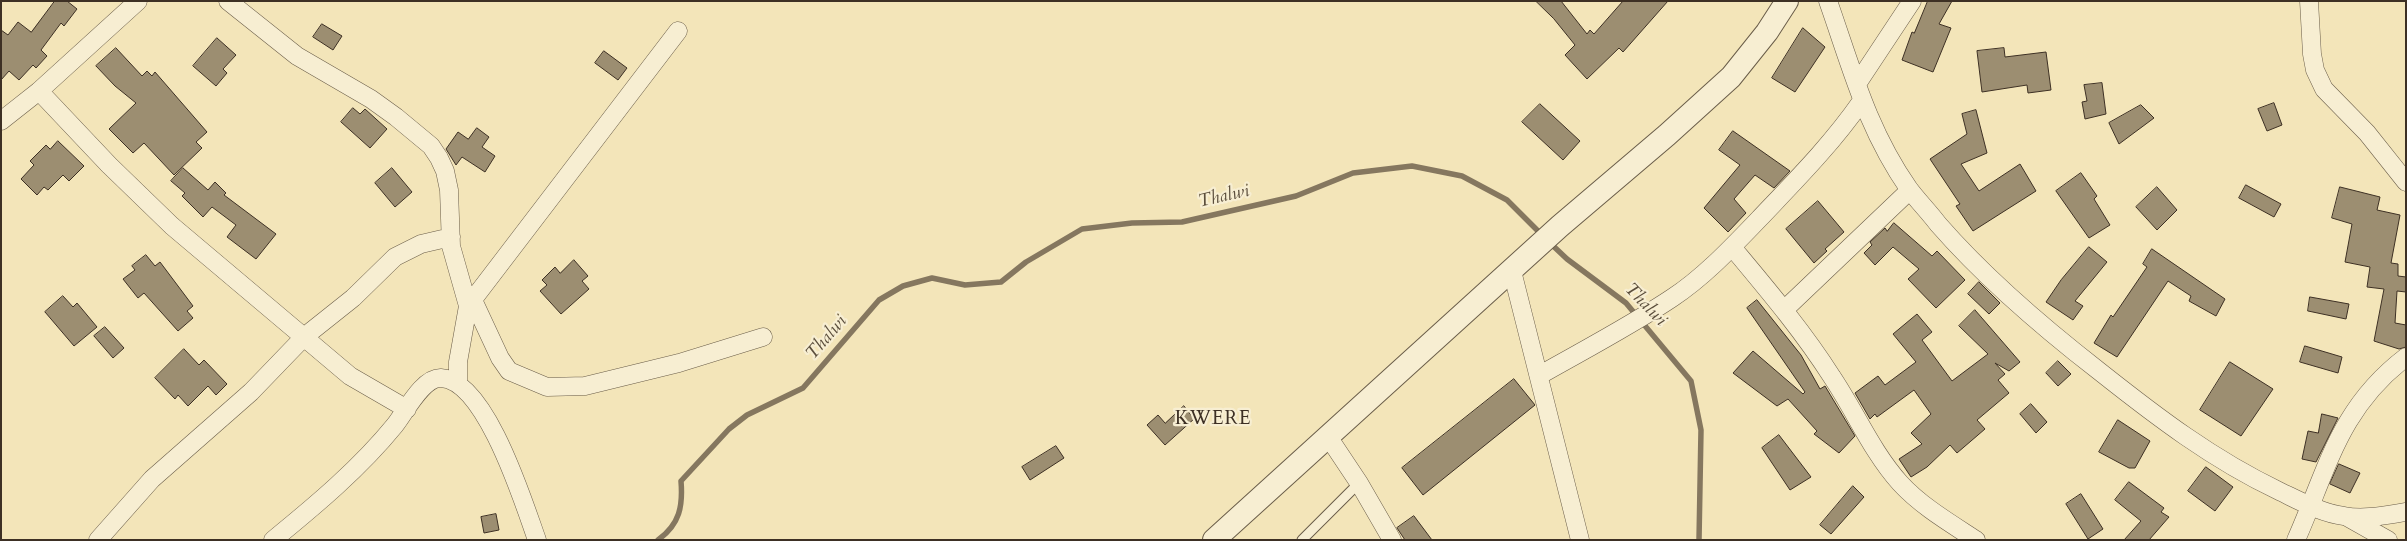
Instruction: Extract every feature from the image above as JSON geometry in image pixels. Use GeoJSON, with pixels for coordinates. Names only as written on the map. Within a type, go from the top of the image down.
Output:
{"type":"FeatureCollection","features":[{"type":"Feature","properties":{"kind":"street"},"geometry":{"type":"LineString","coordinates":[[1,121],[38,91],[138,1]]}},
{"type":"Feature","properties":{"kind":"street"},"geometry":{"type":"LineString","coordinates":[[228,1],[297,56],[371,99],[431,146],[445,171],[449,190],[451,246],[471,303],[500,358],[509,371],[524,380],[547,388],[585,386],[679,362],[763,337]]}},
{"type":"Feature","properties":{"kind":"street"},"geometry":{"type":"LineString","coordinates":[[1214,540],[1329,438],[1560,226],[1667,135],[1731,77],[1762,40],[1787,1]]}},
{"type":"Feature","properties":{"kind":"street"},"geometry":{"type":"LineString","coordinates":[[1828,1],[1857,84],[1861,102],[1879,143],[1910,190],[1965,255],[2010,298],[2068,347],[2151,412],[2212,455],[2311,506],[2346,517],[2388,540]]}},
{"type":"Feature","properties":{"kind":"street"},"geometry":{"type":"LineString","coordinates":[[1857,84],[1912,1]]}},
{"type":"Feature","properties":{"kind":"street"},"geometry":{"type":"LineString","coordinates":[[2309,1],[2312,54],[2315,70],[2324,89],[2367,133],[2406,182]]}},
{"type":"Feature","properties":{"kind":"street"},"geometry":{"type":"LineString","coordinates":[[458,384],[458,362],[471,303],[678,31]]}},
{"type":"Feature","properties":{"kind":"street"},"geometry":{"type":"LineString","coordinates":[[38,91],[103,159],[172,226],[350,376],[407,409]]}},
{"type":"Feature","properties":{"kind":"street"},"geometry":{"type":"LineString","coordinates":[[1540,375],[1673,298],[1732,247],[1836,137],[1861,102]]}},
{"type":"Feature","properties":{"kind":"street"},"geometry":{"type":"LineString","coordinates":[[1784,310],[1910,190]]}},
{"type":"Feature","properties":{"kind":"street"},"geometry":{"type":"LineString","coordinates":[[98,540],[152,479],[252,392],[304,337],[353,298],[394,257],[421,244],[451,237]]}},
{"type":"Feature","properties":{"kind":"street"},"geometry":{"type":"LineString","coordinates":[[1732,247],[1784,310],[1833,377],[1884,462],[1900,483],[1938,515],[1976,540]]}},
{"type":"Feature","properties":{"kind":"street"},"geometry":{"type":"LineString","coordinates":[[1512,271],[1540,375],[1580,540]]}},
{"type":"Feature","properties":{"kind":"street"},"geometry":{"type":"LineString","coordinates":[[2296,540],[2311,506],[2328,458],[2353,411],[2374,385],[2406,357]]}},
{"type":"Feature","properties":{"kind":"street"},"geometry":{"type":"LineString","coordinates":[[272,540],[328,494],[392,428],[420,389],[429,381],[440,378],[458,384],[481,408],[499,441],[537,540]]}},
{"type":"Feature","properties":{"kind":"street"},"geometry":{"type":"LineString","coordinates":[[1329,438],[1359,483],[1392,540]]}},
{"type":"Feature","properties":{"kind":"street"},"geometry":{"type":"LineString","coordinates":[[2346,517],[2381,516],[2406,512]]}},
{"type":"Feature","properties":{"kind":"lane"},"geometry":{"type":"LineString","coordinates":[[1302,540],[1359,483]]}},
{"type":"Feature","properties":{"kind":"building"},"geometry":{"type":"Polygon","coordinates":[[[55,1],[67,1],[77,9],[64,26],[61,23],[41,50],[47,56],[36,68],[33,65],[19,80],[9,71],[1,80],[1,30],[8,35],[18,22],[31,32],[55,1]]]}},
{"type":"Feature","properties":{"kind":"building"},"geometry":{"type":"Polygon","coordinates":[[[1536,1],[1561,1],[1587,34],[1590,30],[1594,34],[1623,1],[1668,1],[1623,52],[1619,48],[1587,79],[1565,55],[1575,45],[1554,19],[1536,1]]]}},
{"type":"Feature","properties":{"kind":"building"},"geometry":{"type":"Polygon","coordinates":[[[1928,1],[1952,1],[1939,24],[1951,28],[1933,72],[1902,60],[1912,32],[1914,33],[1928,1]]]}},
{"type":"Feature","properties":{"kind":"building"},"geometry":{"type":"Polygon","coordinates":[[[322,24],[342,36],[333,50],[313,37],[322,24]]]}},
{"type":"Feature","properties":{"kind":"building"},"geometry":{"type":"Polygon","coordinates":[[[1803,28],[1825,47],[1795,92],[1772,78],[1803,28]]]}},
{"type":"Feature","properties":{"kind":"building"},"geometry":{"type":"Polygon","coordinates":[[[217,38],[236,55],[223,69],[227,73],[216,86],[193,66],[217,38]]]}},
{"type":"Feature","properties":{"kind":"building"},"geometry":{"type":"Polygon","coordinates":[[[116,48],[142,76],[147,71],[152,76],[155,72],[207,132],[196,142],[202,148],[174,175],[144,143],[133,153],[109,129],[136,103],[115,86],[96,66],[116,48]]]}},
{"type":"Feature","properties":{"kind":"building"},"geometry":{"type":"Polygon","coordinates":[[[2004,48],[2005,57],[2046,52],[2051,90],[2028,93],[2027,85],[1982,92],[1977,51],[2004,48]]]}},
{"type":"Feature","properties":{"kind":"building"},"geometry":{"type":"Polygon","coordinates":[[[604,51],[627,68],[618,80],[595,63],[604,51]]]}},
{"type":"Feature","properties":{"kind":"building"},"geometry":{"type":"Polygon","coordinates":[[[2102,83],[2106,114],[2085,119],[2082,102],[2087,101],[2084,85],[2102,83]]]}},
{"type":"Feature","properties":{"kind":"building"},"geometry":{"type":"Polygon","coordinates":[[[2274,103],[2282,125],[2267,131],[2258,109],[2274,103]]]}},
{"type":"Feature","properties":{"kind":"building"},"geometry":{"type":"Polygon","coordinates":[[[1540,104],[1580,141],[1563,160],[1522,122],[1540,104]]]}},
{"type":"Feature","properties":{"kind":"building"},"geometry":{"type":"Polygon","coordinates":[[[2141,105],[2154,118],[2119,144],[2109,123],[2141,105]]]}},
{"type":"Feature","properties":{"kind":"building"},"geometry":{"type":"Polygon","coordinates":[[[353,108],[360,114],[365,109],[387,129],[370,148],[341,122],[353,108]]]}},
{"type":"Feature","properties":{"kind":"building"},"geometry":{"type":"Polygon","coordinates":[[[1976,110],[1987,153],[1961,164],[1979,191],[2020,164],[2036,191],[1973,231],[1956,206],[1960,204],[1930,159],[1967,134],[1962,114],[1976,110]]]}},
{"type":"Feature","properties":{"kind":"building"},"geometry":{"type":"Polygon","coordinates":[[[477,128],[489,137],[482,147],[495,156],[485,172],[462,157],[456,165],[446,149],[458,132],[468,139],[477,128]]]}},
{"type":"Feature","properties":{"kind":"building"},"geometry":{"type":"Polygon","coordinates":[[[1733,131],[1790,171],[1774,188],[1755,175],[1734,199],[1746,213],[1728,232],[1704,208],[1740,165],[1719,150],[1733,131]]]}},
{"type":"Feature","properties":{"kind":"building"},"geometry":{"type":"Polygon","coordinates":[[[58,141],[84,166],[69,181],[63,175],[48,190],[44,187],[37,195],[21,179],[34,165],[30,161],[46,145],[50,149],[58,141]]]}},
{"type":"Feature","properties":{"kind":"building"},"geometry":{"type":"Polygon","coordinates":[[[183,168],[208,190],[215,182],[226,193],[224,195],[276,234],[256,259],[227,237],[236,225],[212,207],[203,217],[182,196],[185,193],[171,181],[183,168]]]}},
{"type":"Feature","properties":{"kind":"building"},"geometry":{"type":"Polygon","coordinates":[[[392,168],[412,192],[395,207],[375,183],[392,168]]]}},
{"type":"Feature","properties":{"kind":"building"},"geometry":{"type":"Polygon","coordinates":[[[2081,173],[2097,196],[2094,199],[2110,225],[2089,238],[2056,191],[2081,173]]]}},
{"type":"Feature","properties":{"kind":"building"},"geometry":{"type":"Polygon","coordinates":[[[2246,185],[2281,204],[2274,217],[2239,198],[2246,185]]]}},
{"type":"Feature","properties":{"kind":"building"},"geometry":{"type":"Polygon","coordinates":[[[2157,187],[2177,210],[2157,230],[2136,207],[2157,187]]]}},
{"type":"Feature","properties":{"kind":"building"},"geometry":{"type":"Polygon","coordinates":[[[2340,187],[2380,197],[2377,210],[2400,215],[2391,263],[2398,264],[2398,276],[2406,277],[2406,292],[2397,291],[2395,323],[2406,325],[2406,347],[2399,349],[2374,341],[2384,289],[2367,287],[2370,267],[2345,262],[2352,224],[2332,218],[2340,187]]]}},
{"type":"Feature","properties":{"kind":"building"},"geometry":{"type":"Polygon","coordinates":[[[1818,201],[1844,232],[1825,249],[1827,251],[1814,263],[1786,229],[1818,201]]]}},
{"type":"Feature","properties":{"kind":"building"},"geometry":{"type":"Polygon","coordinates":[[[1894,223],[1932,256],[1937,251],[1965,280],[1936,308],[1908,279],[1919,269],[1893,247],[1875,265],[1864,253],[1872,245],[1870,242],[1885,228],[1887,231],[1894,223]]]}},
{"type":"Feature","properties":{"kind":"building"},"geometry":{"type":"Polygon","coordinates":[[[2089,247],[2107,262],[2075,301],[2083,306],[2073,320],[2046,302],[2061,280],[2089,247]]]}},
{"type":"Feature","properties":{"kind":"building"},"geometry":{"type":"Polygon","coordinates":[[[2152,249],[2225,299],[2216,316],[2189,301],[2191,296],[2168,281],[2117,357],[2094,343],[2111,315],[2113,317],[2147,267],[2143,264],[2152,249]]]}},
{"type":"Feature","properties":{"kind":"building"},"geometry":{"type":"Polygon","coordinates":[[[146,255],[155,266],[160,262],[193,306],[187,311],[193,318],[178,331],[144,293],[138,298],[123,279],[135,270],[132,266],[146,255]]]}},
{"type":"Feature","properties":{"kind":"building"},"geometry":{"type":"Polygon","coordinates":[[[574,260],[588,276],[582,281],[589,289],[561,314],[540,291],[547,285],[542,280],[555,267],[560,273],[574,260]]]}},
{"type":"Feature","properties":{"kind":"building"},"geometry":{"type":"Polygon","coordinates":[[[1979,282],[2000,303],[1989,314],[1968,294],[1979,282]]]}},
{"type":"Feature","properties":{"kind":"building"},"geometry":{"type":"Polygon","coordinates":[[[63,296],[73,307],[77,303],[97,327],[74,346],[45,312],[63,296]]]}},
{"type":"Feature","properties":{"kind":"building"},"geometry":{"type":"Polygon","coordinates":[[[2310,297],[2349,304],[2346,319],[2308,311],[2310,297]]]}},
{"type":"Feature","properties":{"kind":"building"},"geometry":{"type":"Polygon","coordinates":[[[1757,300],[1801,355],[1820,389],[1825,386],[1855,436],[1839,453],[1814,434],[1817,431],[1788,399],[1777,406],[1733,373],[1753,351],[1803,394],[1805,392],[1747,308],[1757,300]]]}},
{"type":"Feature","properties":{"kind":"building"},"geometry":{"type":"Polygon","coordinates":[[[1975,310],[2020,362],[2009,371],[1995,363],[2005,374],[1998,380],[2009,393],[1977,420],[1985,429],[1957,453],[1950,445],[1927,467],[1911,477],[1899,459],[1922,444],[1911,433],[1931,414],[1914,390],[1877,417],[1875,414],[1870,419],[1855,393],[1878,376],[1885,385],[1916,362],[1893,334],[1917,314],[1932,332],[1922,340],[1952,381],[1988,354],[1959,326],[1975,310]]]}},
{"type":"Feature","properties":{"kind":"building"},"geometry":{"type":"Polygon","coordinates":[[[105,327],[124,348],[113,358],[94,336],[105,327]]]}},
{"type":"Feature","properties":{"kind":"building"},"geometry":{"type":"Polygon","coordinates":[[[2305,346],[2342,357],[2338,373],[2300,362],[2305,346]]]}},
{"type":"Feature","properties":{"kind":"building"},"geometry":{"type":"Polygon","coordinates":[[[184,349],[199,365],[204,360],[227,384],[216,395],[208,386],[188,406],[178,395],[175,399],[155,378],[184,349]]]}},
{"type":"Feature","properties":{"kind":"building"},"geometry":{"type":"Polygon","coordinates":[[[2058,361],[2071,374],[2058,386],[2046,373],[2058,361]]]}},
{"type":"Feature","properties":{"kind":"building"},"geometry":{"type":"Polygon","coordinates":[[[2230,362],[2273,389],[2241,436],[2200,410],[2230,362]]]}},
{"type":"Feature","properties":{"kind":"building"},"geometry":{"type":"Polygon","coordinates":[[[1514,379],[1535,405],[1423,495],[1402,468],[1514,379]]]}},
{"type":"Feature","properties":{"kind":"building"},"geometry":{"type":"Polygon","coordinates":[[[2031,404],[2047,422],[2036,433],[2020,414],[2031,404]]]}},
{"type":"Feature","properties":{"kind":"building"},"geometry":{"type":"Polygon","coordinates":[[[1184,406],[1194,419],[1165,445],[1147,425],[1158,415],[1165,423],[1184,406]]]}},
{"type":"Feature","properties":{"kind":"building"},"geometry":{"type":"Polygon","coordinates":[[[2322,414],[2338,418],[2316,462],[2302,459],[2308,431],[2318,433],[2322,414]]]}},
{"type":"Feature","properties":{"kind":"building"},"geometry":{"type":"Polygon","coordinates":[[[2118,420],[2150,441],[2135,468],[2129,468],[2099,452],[2118,420]]]}},
{"type":"Feature","properties":{"kind":"building"},"geometry":{"type":"Polygon","coordinates":[[[1779,435],[1811,477],[1790,490],[1762,448],[1779,435]]]}},
{"type":"Feature","properties":{"kind":"building"},"geometry":{"type":"Polygon","coordinates":[[[1056,446],[1064,458],[1030,480],[1022,467],[1056,446]]]}},
{"type":"Feature","properties":{"kind":"building"},"geometry":{"type":"Polygon","coordinates":[[[2339,464],[2360,473],[2350,493],[2330,484],[2339,464]]]}},
{"type":"Feature","properties":{"kind":"building"},"geometry":{"type":"Polygon","coordinates":[[[2206,467],[2233,487],[2215,511],[2188,491],[2206,467]]]}},
{"type":"Feature","properties":{"kind":"building"},"geometry":{"type":"Polygon","coordinates":[[[2129,482],[2164,508],[2161,512],[2169,517],[2149,540],[2124,540],[2141,521],[2115,500],[2129,482]]]}},
{"type":"Feature","properties":{"kind":"building"},"geometry":{"type":"Polygon","coordinates":[[[1853,486],[1864,497],[1831,534],[1820,525],[1853,486]]]}},
{"type":"Feature","properties":{"kind":"building"},"geometry":{"type":"Polygon","coordinates":[[[2081,494],[2103,529],[2088,539],[2066,504],[2081,494]]]}},
{"type":"Feature","properties":{"kind":"building"},"geometry":{"type":"Polygon","coordinates":[[[496,514],[499,530],[484,533],[481,517],[496,514]]]}},
{"type":"Feature","properties":{"kind":"building"},"geometry":{"type":"Polygon","coordinates":[[[1414,516],[1432,540],[1405,540],[1397,528],[1414,516]]]}},
{"type":"Feature","properties":{"kind":"waterway","name":"Thalwi"},"geometry":{"type":"LineString","coordinates":[[658,540],[671,528],[678,514],[681,499],[681,481],[729,429],[747,415],[803,388],[879,300],[903,286],[932,278],[965,285],[1001,282],[1026,262],[1082,229],[1132,223],[1182,222],[1296,196],[1353,173],[1412,166],[1462,176],[1507,200],[1543,236]]}},
{"type":"Feature","properties":{"kind":"waterway","name":"Thalwi"},"geometry":{"type":"LineString","coordinates":[[1549,242],[1567,259],[1626,303],[1691,381],[1701,430],[1699,540]]}},
{"type":"Feature","properties":{"kind":"district","name":"KWERE"},"geometry":{"type":"Point","coordinates":[1213,420]}}]}
